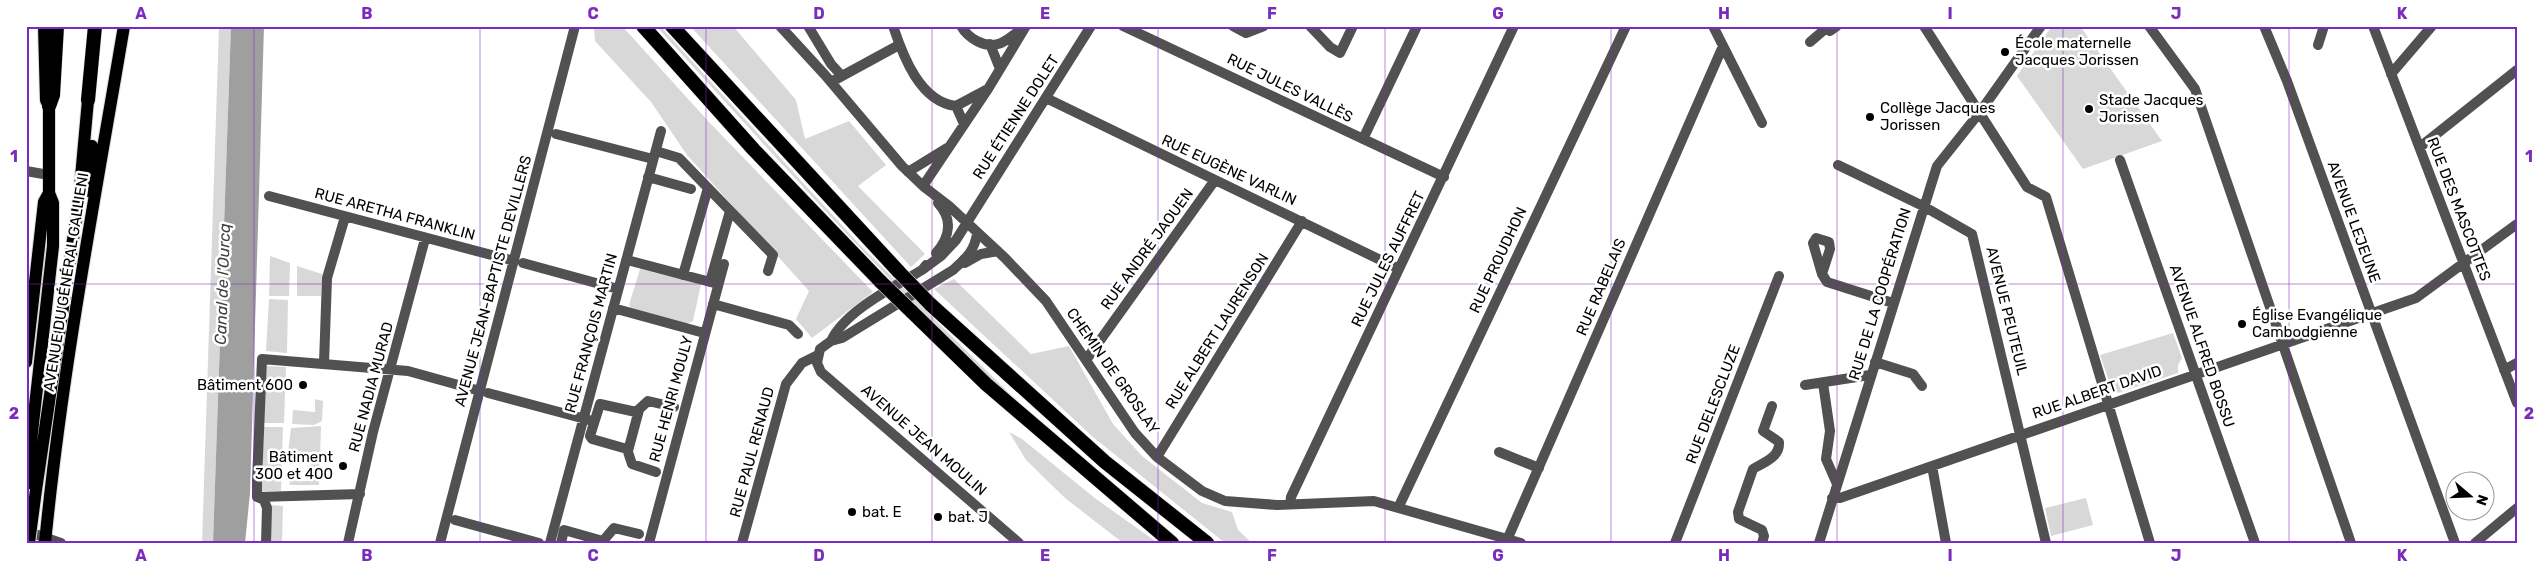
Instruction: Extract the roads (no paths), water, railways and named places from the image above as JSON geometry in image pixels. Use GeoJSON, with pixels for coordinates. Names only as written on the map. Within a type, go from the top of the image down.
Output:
{"type":"FeatureCollection","features":[{"type":"Feature","properties":{"kind":"highway"},"geometry":{"type":"LineString","coordinates":[[49,106],[53,95],[57,26]]}},
{"type":"Feature","properties":{"kind":"highway"},"geometry":{"type":"LineString","coordinates":[[88,100],[95,26]]}},
{"type":"Feature","properties":{"kind":"highway"},"geometry":{"type":"LineString","coordinates":[[643,26],[754,150],[881,282],[986,384],[1172,543]]}},
{"type":"Feature","properties":{"kind":"highway"},"geometry":{"type":"LineString","coordinates":[[672,26],[930,304],[1106,462],[1207,543]]}},
{"type":"Feature","properties":{"kind":"main road","name":"AVENUE DU GÉNÉRAL GALLIENI"},"geometry":{"type":"LineString","coordinates":[[26,362],[44,202],[49,193],[49,106],[46,100],[44,26]]}},
{"type":"Feature","properties":{"kind":"main road","name":"AVENUE DU GÉNÉRAL GALLIENI"},"geometry":{"type":"LineString","coordinates":[[45,540],[59,425],[86,240],[124,26]]}},
{"type":"Feature","properties":{"kind":"main road"},"geometry":{"type":"LineString","coordinates":[[86,240],[94,114],[88,100]]}},
{"type":"Feature","properties":{"kind":"main road"},"geometry":{"type":"LineString","coordinates":[[31,488],[79,199],[88,100]]}},
{"type":"Feature","properties":{"kind":"main road"},"geometry":{"type":"LineString","coordinates":[[29,543],[31,488],[53,246],[53,203],[49,193]]}},
{"type":"Feature","properties":{"kind":"street","name":"AVENUE JEAN-BAPTISTE DEVILLERS"},"geometry":{"type":"LineString","coordinates":[[440,543],[484,392],[518,262],[575,26]]}},
{"type":"Feature","properties":{"kind":"street","name":"CHEMIN DE GROSLAY"},"geometry":{"type":"LineString","coordinates":[[780,26],[908,172],[998,251],[1046,301],[1135,433],[1157,457],[1212,497],[1234,502],[1290,504],[1363,500],[1398,506],[1521,543]]}},
{"type":"Feature","properties":{"kind":"street"},"geometry":{"type":"LineString","coordinates":[[808,26],[831,64],[841,74]]}},
{"type":"Feature","properties":{"kind":"street"},"geometry":{"type":"LineString","coordinates":[[893,26],[899,45],[925,91],[936,99],[956,106],[964,124]]}},
{"type":"Feature","properties":{"kind":"street"},"geometry":{"type":"LineString","coordinates":[[961,26],[969,36],[982,44],[998,44],[1025,26]]}},
{"type":"Feature","properties":{"kind":"street"},"geometry":{"type":"LineString","coordinates":[[922,270],[942,246],[949,222],[945,210],[923,186],[988,89],[1025,26]]}},
{"type":"Feature","properties":{"kind":"street","name":"RUE ÉTIENNE DOLET"},"geometry":{"type":"LineString","coordinates":[[922,270],[941,256],[956,240],[1091,26]]}},
{"type":"Feature","properties":{"kind":"street","name":"RUE JULES VALLÈS"},"geometry":{"type":"LineString","coordinates":[[1123,26],[1444,177]]}},
{"type":"Feature","properties":{"kind":"street"},"geometry":{"type":"LineString","coordinates":[[1233,26],[1246,33],[1264,26]]}},
{"type":"Feature","properties":{"kind":"street"},"geometry":{"type":"LineString","coordinates":[[1310,26],[1330,47],[1340,53],[1353,26]]}},
{"type":"Feature","properties":{"kind":"street"},"geometry":{"type":"LineString","coordinates":[[1363,139],[1417,26]]}},
{"type":"Feature","properties":{"kind":"street","name":"RUE JULES AUFFRET"},"geometry":{"type":"LineString","coordinates":[[1290,504],[1290,497],[1444,177],[1514,26]]}},
{"type":"Feature","properties":{"kind":"street","name":"RUE PROUDHON"},"geometry":{"type":"LineString","coordinates":[[1398,506],[1626,26]]}},
{"type":"Feature","properties":{"kind":"street"},"geometry":{"type":"LineString","coordinates":[[1712,26],[1762,123]]}},
{"type":"Feature","properties":{"kind":"street"},"geometry":{"type":"LineString","coordinates":[[1810,42],[1823,28],[1830,31],[1837,26]]}},
{"type":"Feature","properties":{"kind":"street"},"geometry":{"type":"LineString","coordinates":[[1924,26],[2027,187],[2046,197],[2150,543]]}},
{"type":"Feature","properties":{"kind":"street","name":"RUE DE LA COOPÉRATION"},"geometry":{"type":"LineString","coordinates":[[1832,498],[1922,206],[1937,166],[1980,112],[2041,26]]}},
{"type":"Feature","properties":{"kind":"street"},"geometry":{"type":"LineString","coordinates":[[2149,26],[2195,89],[2351,543]]}},
{"type":"Feature","properties":{"kind":"street","name":"AVENUE LEJEUNE"},"geometry":{"type":"LineString","coordinates":[[2264,26],[2287,81],[2455,543]]}},
{"type":"Feature","properties":{"kind":"street"},"geometry":{"type":"LineString","coordinates":[[2318,45],[2324,26]]}},
{"type":"Feature","properties":{"kind":"street","name":"RUE DES MASCOTTES"},"geometry":{"type":"LineString","coordinates":[[2372,26],[2517,403]]}},
{"type":"Feature","properties":{"kind":"street"},"geometry":{"type":"LineString","coordinates":[[2391,74],[2432,26]]}},
{"type":"Feature","properties":{"kind":"street"},"geometry":{"type":"LineString","coordinates":[[990,44],[1000,68]]}},
{"type":"Feature","properties":{"kind":"street"},"geometry":{"type":"LineString","coordinates":[[831,82],[841,74],[858,69],[899,45]]}},
{"type":"Feature","properties":{"kind":"street","name":"RUE RABELAIS"},"geometry":{"type":"LineString","coordinates":[[1507,540],[1723,46]]}},
{"type":"Feature","properties":{"kind":"street"},"geometry":{"type":"LineString","coordinates":[[2420,147],[2517,70]]}},
{"type":"Feature","properties":{"kind":"street"},"geometry":{"type":"LineString","coordinates":[[956,106],[988,89]]}},
{"type":"Feature","properties":{"kind":"street","name":"RUE EUGÈNE VARLIN"},"geometry":{"type":"LineString","coordinates":[[1046,98],[1399,269]]}},
{"type":"Feature","properties":{"kind":"street","name":"RUE FRANÇOIS MARTIN"},"geometry":{"type":"LineString","coordinates":[[550,543],[588,420],[613,308],[661,131]]}},
{"type":"Feature","properties":{"kind":"street"},"geometry":{"type":"LineString","coordinates":[[556,134],[654,155],[679,158],[773,255],[768,271]]}},
{"type":"Feature","properties":{"kind":"street"},"geometry":{"type":"LineString","coordinates":[[908,172],[950,146]]}},
{"type":"Feature","properties":{"kind":"street","name":"AVENUE ALFRED BOSSU"},"geometry":{"type":"LineString","coordinates":[[2120,160],[2255,543]]}},
{"type":"Feature","properties":{"kind":"street","name":"AVENUE PEUTEUIL"},"geometry":{"type":"LineString","coordinates":[[1838,164],[1922,206],[1972,234],[2022,435],[2046,543]]}},
{"type":"Feature","properties":{"kind":"street"},"geometry":{"type":"LineString","coordinates":[[26,171],[49,175]]}},
{"type":"Feature","properties":{"kind":"street"},"geometry":{"type":"LineString","coordinates":[[648,177],[691,189]]}},
{"type":"Feature","properties":{"kind":"street","name":"RUE ANDRÉ JAOUEN"},"geometry":{"type":"LineString","coordinates":[[1086,360],[1215,180]]}},
{"type":"Feature","properties":{"kind":"street"},"geometry":{"type":"LineString","coordinates":[[683,275],[708,188]]}},
{"type":"Feature","properties":{"kind":"street","name":"RUE ARETHA FRANKLIN"},"geometry":{"type":"LineString","coordinates":[[268,196],[618,289]]}},
{"type":"Feature","properties":{"kind":"street"},"geometry":{"type":"LineString","coordinates":[[626,260],[714,283],[730,211]]}},
{"type":"Feature","properties":{"kind":"street"},"geometry":{"type":"LineString","coordinates":[[324,364],[327,278],[345,217]]}},
{"type":"Feature","properties":{"kind":"street","name":"RUE ALBERT LAURENSON"},"geometry":{"type":"LineString","coordinates":[[1157,457],[1302,221]]}},
{"type":"Feature","properties":{"kind":"street","name":"RUE ALBERT DAVID"},"geometry":{"type":"LineString","coordinates":[[1832,498],[1840,498],[2416,298],[2517,224]]}},
{"type":"Feature","properties":{"kind":"street"},"geometry":{"type":"LineString","coordinates":[[953,270],[968,257],[975,245],[977,234]]}},
{"type":"Feature","properties":{"kind":"street","name":"RUE NADIA MURAD"},"geometry":{"type":"LineString","coordinates":[[348,543],[373,432],[425,239]]}},
{"type":"Feature","properties":{"kind":"street"},"geometry":{"type":"LineString","coordinates":[[831,341],[842,338],[981,254],[998,251]]}},
{"type":"Feature","properties":{"kind":"street","name":"RUE HENRI MOULY"},"geometry":{"type":"LineString","coordinates":[[649,543],[713,304],[714,283],[724,264]]}},
{"type":"Feature","properties":{"kind":"street","name":"RUE PAUL RENAUD"},"geometry":{"type":"LineString","coordinates":[[742,543],[786,384],[802,363],[818,355],[820,349],[831,341],[836,330],[870,303],[922,270]]}},
{"type":"Feature","properties":{"kind":"street"},"geometry":{"type":"LineString","coordinates":[[1822,274],[1830,284],[1893,303]]}},
{"type":"Feature","properties":{"kind":"street","name":"RUE DELESCLUZE"},"geometry":{"type":"LineString","coordinates":[[1675,543],[1779,276]]}},
{"type":"Feature","properties":{"kind":"street"},"geometry":{"type":"LineString","coordinates":[[713,304],[789,325],[798,334]]}},
{"type":"Feature","properties":{"kind":"street"},"geometry":{"type":"LineString","coordinates":[[613,308],[704,333]]}},
{"type":"Feature","properties":{"kind":"street","name":"AVENUE JEAN MOULIN"},"geometry":{"type":"LineString","coordinates":[[818,355],[817,363],[821,372],[1019,543]]}},
{"type":"Feature","properties":{"kind":"street"},"geometry":{"type":"LineString","coordinates":[[257,497],[262,359],[408,371],[588,420]]}},
{"type":"Feature","properties":{"kind":"street"},"geometry":{"type":"LineString","coordinates":[[1875,362],[1913,374],[1922,386]]}},
{"type":"Feature","properties":{"kind":"street"},"geometry":{"type":"LineString","coordinates":[[2504,370],[2517,363]]}},
{"type":"Feature","properties":{"kind":"street"},"geometry":{"type":"LineString","coordinates":[[1805,385],[1870,375]]}},
{"type":"Feature","properties":{"kind":"street"},"geometry":{"type":"LineString","coordinates":[[1823,383],[1830,431],[1826,459],[1837,484]]}},
{"type":"Feature","properties":{"kind":"street"},"geometry":{"type":"LineString","coordinates":[[656,472],[632,464],[628,451],[624,447],[592,439],[588,420],[600,404],[636,412],[648,401],[674,407]]}},
{"type":"Feature","properties":{"kind":"street"},"geometry":{"type":"LineString","coordinates":[[1762,543],[1764,536],[1762,530],[1739,519],[1738,512],[1753,469],[1775,456],[1779,449],[1779,442],[1763,431],[1772,406]]}},
{"type":"Feature","properties":{"kind":"street"},"geometry":{"type":"LineString","coordinates":[[628,451],[639,410]]}},
{"type":"Feature","properties":{"kind":"street"},"geometry":{"type":"LineString","coordinates":[[1499,452],[1539,468]]}},
{"type":"Feature","properties":{"kind":"street"},"geometry":{"type":"LineString","coordinates":[[1932,466],[1946,543]]}},
{"type":"Feature","properties":{"kind":"street"},"geometry":{"type":"LineString","coordinates":[[257,497],[360,494]]}},
{"type":"Feature","properties":{"kind":"street"},"geometry":{"type":"LineString","coordinates":[[257,497],[264,500],[267,508],[266,543]]}},
{"type":"Feature","properties":{"kind":"street"},"geometry":{"type":"LineString","coordinates":[[1819,543],[1832,498]]}},
{"type":"Feature","properties":{"kind":"street"},"geometry":{"type":"LineString","coordinates":[[2475,543],[2517,508]]}},
{"type":"Feature","properties":{"kind":"street"},"geometry":{"type":"LineString","coordinates":[[455,520],[539,543]]}},
{"type":"Feature","properties":{"kind":"street"},"geometry":{"type":"LineString","coordinates":[[561,543],[564,530],[603,542],[614,528],[639,534]]}},
{"type":"Feature","properties":{"kind":"street"},"geometry":{"type":"LineString","coordinates":[[26,531],[45,540],[61,543]]}},
{"type":"Feature","properties":{"kind":"place","name":"École maternelle Jacques Jorissen"},"geometry":{"type":"Point","coordinates":[2005,52]}},
{"type":"Feature","properties":{"kind":"place","name":"Stade Jacques Jorissen"},"geometry":{"type":"Point","coordinates":[2089,109]}},
{"type":"Feature","properties":{"kind":"place","name":"Collège Jacques Jorissen"},"geometry":{"type":"Point","coordinates":[1870,117]}},
{"type":"Feature","properties":{"kind":"place","name":"Église Evangélique Cambodgienne"},"geometry":{"type":"Point","coordinates":[2242,324]}},
{"type":"Feature","properties":{"kind":"place","name":"Bâtiment 600"},"geometry":{"type":"Point","coordinates":[303,385]}},
{"type":"Feature","properties":{"kind":"place","name":"Bâtiment 300 et 400"},"geometry":{"type":"Point","coordinates":[343,466]}},
{"type":"Feature","properties":{"kind":"place","name":"bat. E"},"geometry":{"type":"Point","coordinates":[852,512]}},
{"type":"Feature","properties":{"kind":"place","name":"bat. J"},"geometry":{"type":"Point","coordinates":[938,517]}},
{"type":"Feature","properties":{"kind":"water label","name":"Canal de l'Ourcq"},"geometry":{"type":"Point","coordinates":[222,284]}}]}
